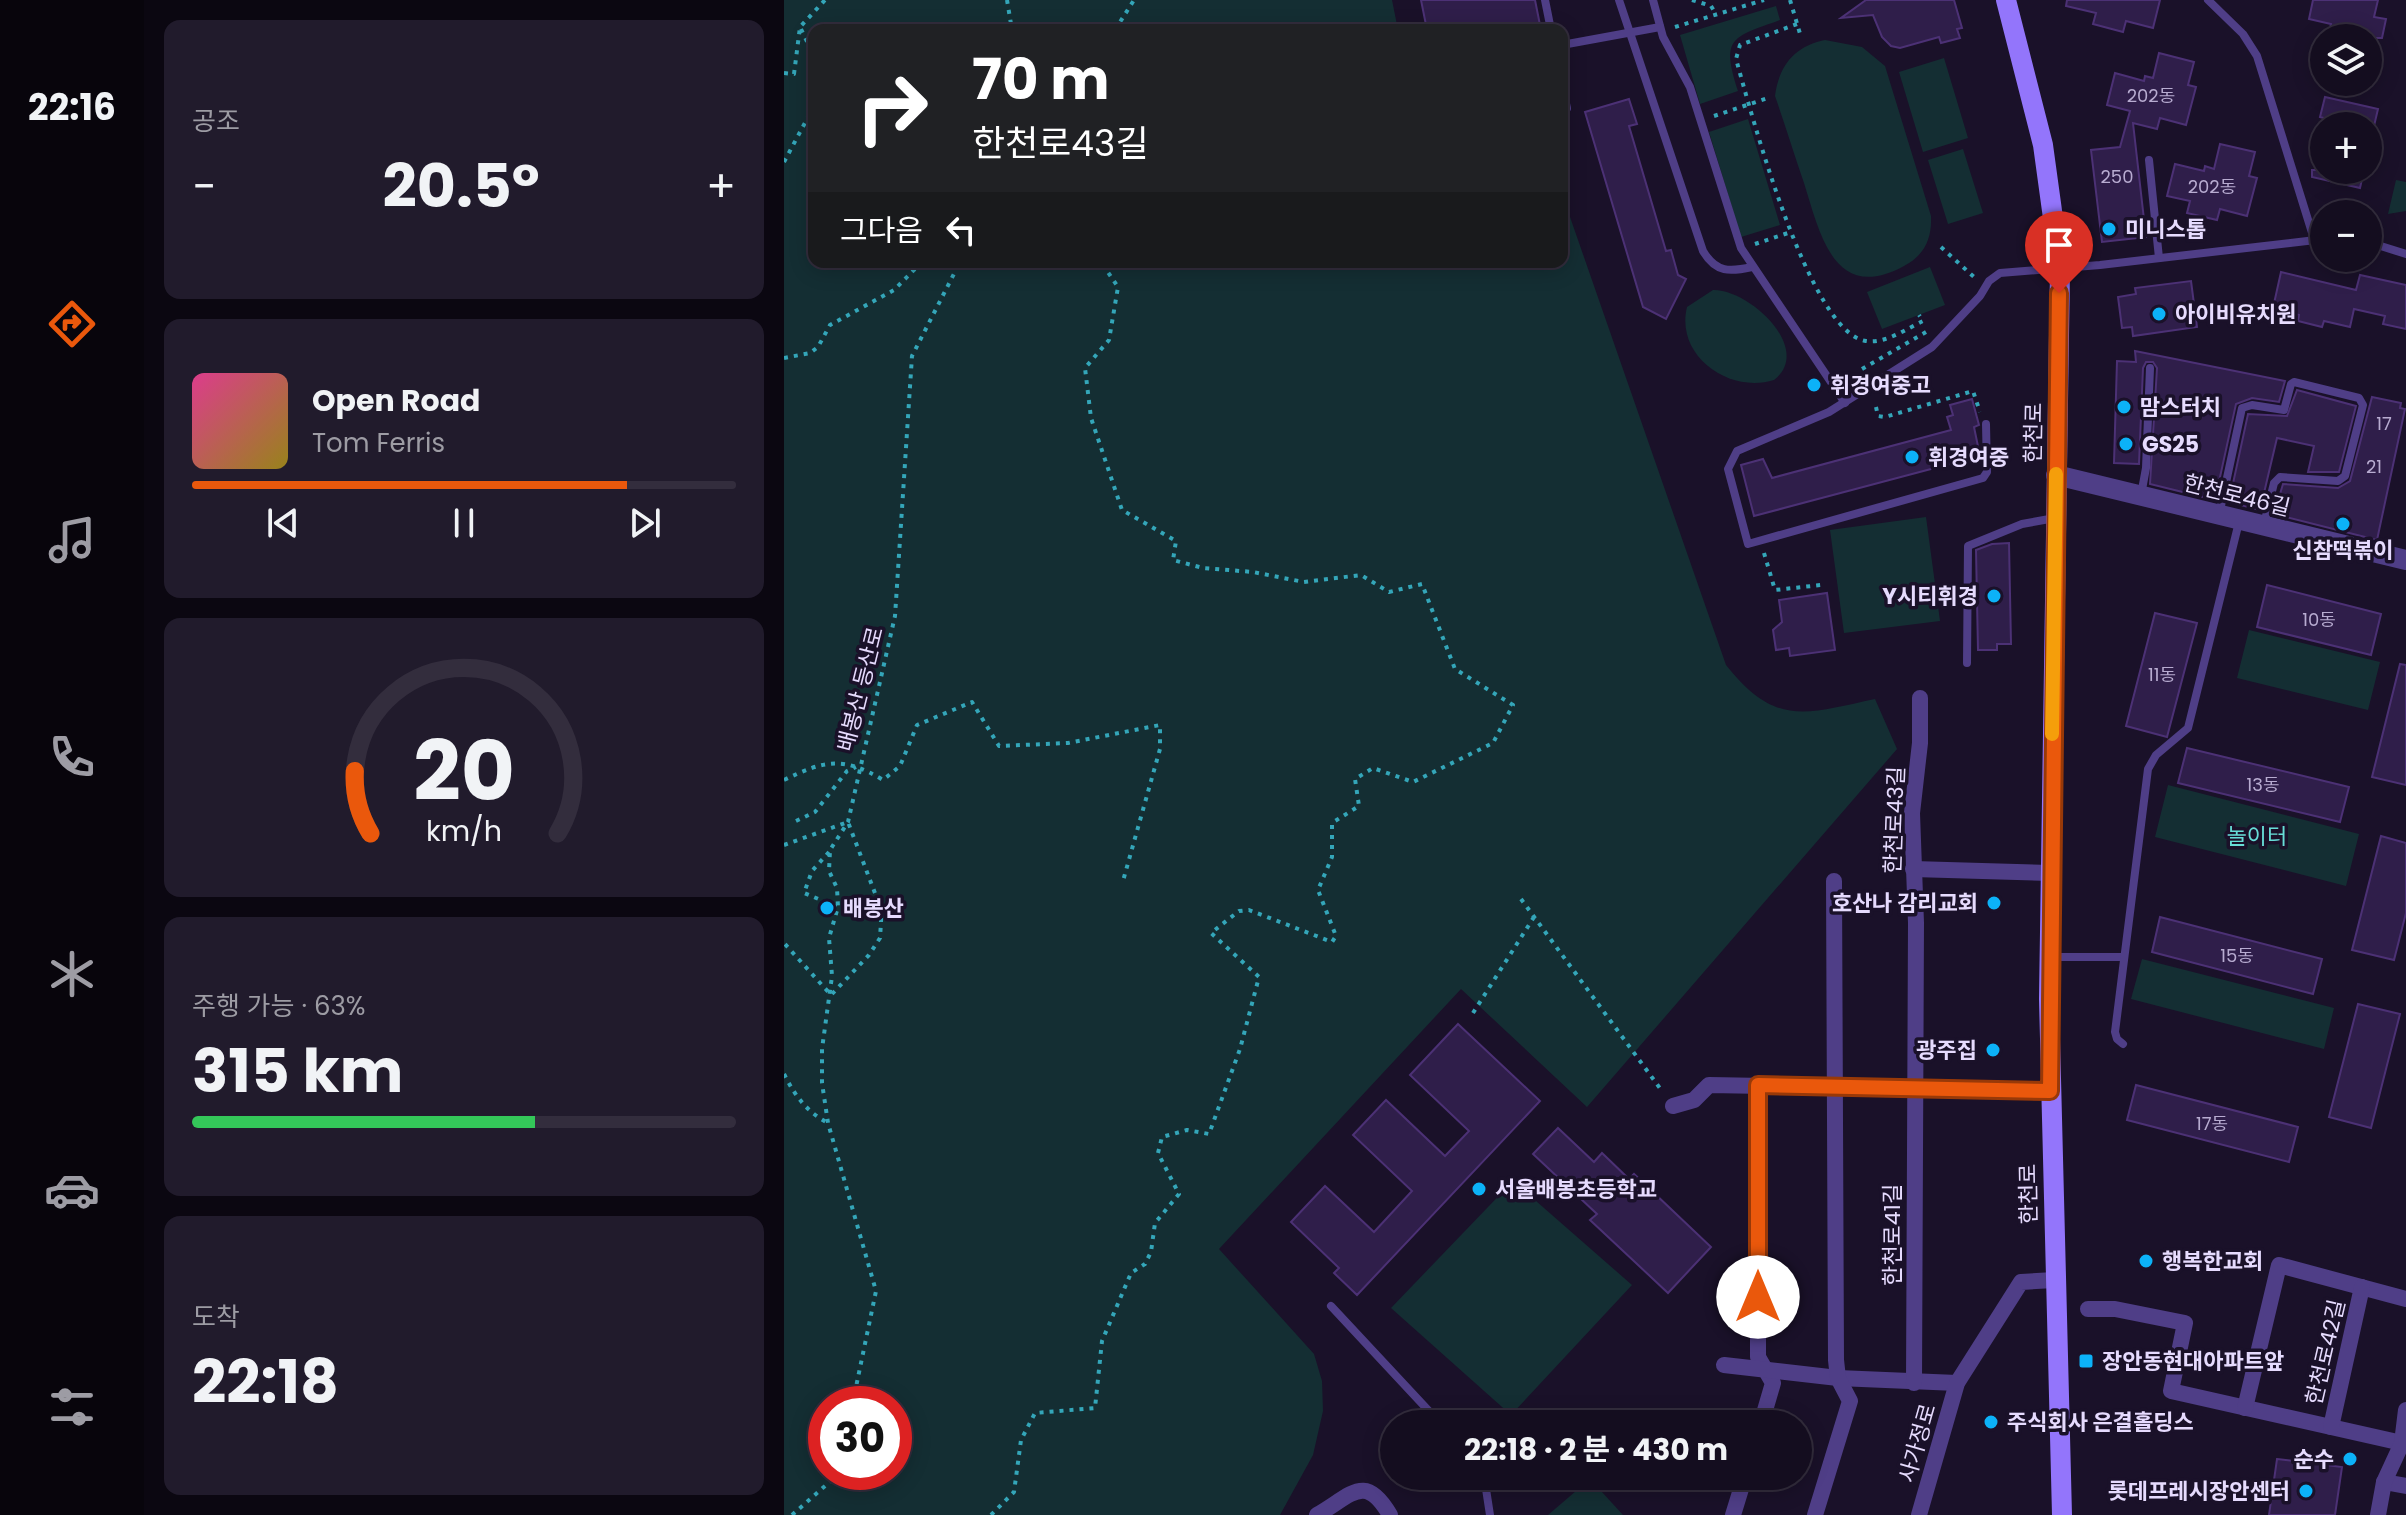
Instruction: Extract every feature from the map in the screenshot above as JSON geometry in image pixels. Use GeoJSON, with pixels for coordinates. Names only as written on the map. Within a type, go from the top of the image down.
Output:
{"type":"FeatureCollection","features":[{"type":"Feature","properties":{"kind":"main road","name":"한천로"},"geometry":{"type":"LineString","coordinates":[[2006,0],[2043,145],[2060,269],[2049,957],[2054,1280],[2062,1515]]}},
{"type":"Feature","properties":{"kind":"street","name":"한천로46길"},"geometry":{"type":"LineString","coordinates":[[2056,475],[2406,560]]}},
{"type":"Feature","properties":{"kind":"street","name":"한천로43길"},"geometry":{"type":"LineString","coordinates":[[1915,1088],[1912,813],[1920,743],[1920,698]]}},
{"type":"Feature","properties":{"kind":"street"},"geometry":{"type":"LineString","coordinates":[[1913,869],[2050,873]]}},
{"type":"Feature","properties":{"kind":"street"},"geometry":{"type":"LineString","coordinates":[[1815,1515],[1850,1401],[1838,1378],[1834,881]]}},
{"type":"Feature","properties":{"kind":"street"},"geometry":{"type":"LineString","coordinates":[[1673,1106],[1694,1100],[1709,1085],[2050,1091]]}},
{"type":"Feature","properties":{"kind":"street"},"geometry":{"type":"LineString","coordinates":[[1758,1085],[1758,1357],[1773,1383],[1765,1410]]}},
{"type":"Feature","properties":{"kind":"street","name":"한천로41길"},"geometry":{"type":"LineString","coordinates":[[1914,1383],[1915,1088]]}},
{"type":"Feature","properties":{"kind":"street"},"geometry":{"type":"LineString","coordinates":[[2245,1408],[2279,1265],[2406,1299]]}},
{"type":"Feature","properties":{"kind":"street"},"geometry":{"type":"LineString","coordinates":[[1724,1365],[1838,1378],[1957,1383],[2021,1282],[2054,1280]]}},
{"type":"Feature","properties":{"kind":"street","name":"한천로42길"},"geometry":{"type":"LineString","coordinates":[[2331,1427],[2362,1287]]}},
{"type":"Feature","properties":{"kind":"street","name":"한천로42길"},"geometry":{"type":"LineString","coordinates":[[2088,1309],[2115,1309],[2185,1323],[2171,1391],[2402,1443]]}},
{"type":"Feature","properties":{"kind":"street","name":"사가정로"},"geometry":{"type":"LineString","coordinates":[[1919,1515],[1957,1383]]}},
{"type":"Feature","properties":{"kind":"street"},"geometry":{"type":"LineString","coordinates":[[2378,1515],[2384,1482],[2402,1443],[2406,1410]]}},
{"type":"Feature","properties":{"kind":"street"},"geometry":{"type":"LineString","coordinates":[[2384,1482],[2406,1486]]}},
{"type":"Feature","properties":{"kind":"street"},"geometry":{"type":"LineString","coordinates":[[1317,1515],[1360,1490],[1369,1489],[1376,1492],[1390,1515]]}},
{"type":"Feature","properties":{"kind":"street"},"geometry":{"type":"LineString","coordinates":[[1733,1515],[1741,1490]]}},
{"type":"Feature","properties":{"kind":"lane"},"geometry":{"type":"LineString","coordinates":[[1545,0],[1550,24]]}},
{"type":"Feature","properties":{"kind":"lane"},"geometry":{"type":"LineString","coordinates":[[1619,0],[1703,251],[1723,270],[1731,272],[1752,267]]}},
{"type":"Feature","properties":{"kind":"lane"},"geometry":{"type":"LineString","coordinates":[[1653,0],[1661,29],[1684,73],[1741,248],[1845,403]]}},
{"type":"Feature","properties":{"kind":"lane"},"geometry":{"type":"LineString","coordinates":[[2208,0],[2243,34],[2257,56],[2310,212]]}},
{"type":"Feature","properties":{"kind":"lane"},"geometry":{"type":"LineString","coordinates":[[1568,44],[1661,29]]}},
{"type":"Feature","properties":{"kind":"lane"},"geometry":{"type":"LineString","coordinates":[[2149,160],[2159,258]]}},
{"type":"Feature","properties":{"kind":"lane"},"geometry":{"type":"LineString","coordinates":[[1984,422],[1987,472],[1983,478],[1748,544],[1728,469],[1731,457],[1748,445],[1845,403],[1932,347],[1993,277],[2009,271],[2060,269],[2310,240]]}},
{"type":"Feature","properties":{"kind":"lane"},"geometry":{"type":"LineString","coordinates":[[2382,246],[2406,254]]}},
{"type":"Feature","properties":{"kind":"lane"},"geometry":{"type":"LineString","coordinates":[[2141,496],[2146,468],[2150,368]]}},
{"type":"Feature","properties":{"kind":"lane"},"geometry":{"type":"LineString","coordinates":[[2219,516],[2242,408],[2252,405],[2284,410],[2294,382],[2359,398],[2363,405],[2345,476],[2338,481],[2280,477],[2274,483],[2263,526]]}},
{"type":"Feature","properties":{"kind":"lane"},"geometry":{"type":"LineString","coordinates":[[1967,663],[1968,546],[2022,524],[2055,518]]}},
{"type":"Feature","properties":{"kind":"lane"},"geometry":{"type":"LineString","coordinates":[[2123,1044],[2115,1032],[2148,769],[2156,755],[2188,728],[2240,521]]}},
{"type":"Feature","properties":{"kind":"lane"},"geometry":{"type":"LineString","coordinates":[[2049,957],[2124,957]]}},
{"type":"Feature","properties":{"kind":"lane"},"geometry":{"type":"LineString","coordinates":[[1331,1306],[1428,1410]]}},
{"type":"Feature","properties":{"kind":"lane"},"geometry":{"type":"LineString","coordinates":[[1486,1490],[1490,1515]]}},
{"type":"Feature","properties":{"kind":"path"},"geometry":{"type":"LineString","coordinates":[[784,73],[794,74],[800,27],[825,0]]}},
{"type":"Feature","properties":{"kind":"path"},"geometry":{"type":"LineString","coordinates":[[1007,0],[1011,24]]}},
{"type":"Feature","properties":{"kind":"path"},"geometry":{"type":"LineString","coordinates":[[1119,24],[1134,0]]}},
{"type":"Feature","properties":{"kind":"path"},"geometry":{"type":"LineString","coordinates":[[1692,0],[1711,6],[1716,15]]}},
{"type":"Feature","properties":{"kind":"path"},"geometry":{"type":"LineString","coordinates":[[1661,29],[1764,0]]}},
{"type":"Feature","properties":{"kind":"path"},"geometry":{"type":"LineString","coordinates":[[1790,0],[1801,37]]}},
{"type":"Feature","properties":{"kind":"path"},"geometry":{"type":"LineString","coordinates":[[1797,24],[1740,45],[1737,61],[1791,232],[1813,284],[1850,335],[1864,341],[1884,339],[1923,321],[1919,315]]}},
{"type":"Feature","properties":{"kind":"path"},"geometry":{"type":"LineString","coordinates":[[800,27],[808,44]]}},
{"type":"Feature","properties":{"kind":"path"},"geometry":{"type":"LineString","coordinates":[[1700,120],[1768,98]]}},
{"type":"Feature","properties":{"kind":"path"},"geometry":{"type":"LineString","coordinates":[[784,162],[808,117]]}},
{"type":"Feature","properties":{"kind":"path"},"geometry":{"type":"LineString","coordinates":[[1741,248],[1791,232]]}},
{"type":"Feature","properties":{"kind":"path"},"geometry":{"type":"LineString","coordinates":[[1941,247],[1977,277],[1971,285]]}},
{"type":"Feature","properties":{"kind":"path"},"geometry":{"type":"LineString","coordinates":[[784,358],[810,353],[818,347],[830,325],[894,290],[916,268]]}},
{"type":"Feature","properties":{"kind":"path","name":"배봉산 등산로"},"geometry":{"type":"LineString","coordinates":[[838,907],[804,893],[812,871],[848,822],[858,765],[895,616],[912,356],[957,268]]}},
{"type":"Feature","properties":{"kind":"path"},"geometry":{"type":"LineString","coordinates":[[991,1515],[1014,1492],[1021,1440],[1035,1413],[1095,1408],[1102,1341],[1131,1273],[1145,1264],[1151,1252],[1155,1223],[1179,1194],[1158,1153],[1162,1137],[1187,1130],[1209,1134],[1240,1049],[1259,977],[1211,933],[1239,911],[1249,910],[1332,942],[1336,936],[1318,890],[1332,857],[1332,823],[1359,806],[1355,779],[1373,768],[1413,782],[1493,743],[1513,705],[1455,669],[1422,584],[1389,592],[1361,575],[1304,582],[1253,572],[1203,568],[1173,560],[1176,541],[1122,510],[1091,418],[1085,368],[1109,340],[1118,287],[1105,268]]}},
{"type":"Feature","properties":{"kind":"path"},"geometry":{"type":"LineString","coordinates":[[1862,369],[1928,330]]}},
{"type":"Feature","properties":{"kind":"path"},"geometry":{"type":"LineString","coordinates":[[1876,407],[1878,416],[1885,417],[1973,391],[1984,422]]}},
{"type":"Feature","properties":{"kind":"path"},"geometry":{"type":"LineString","coordinates":[[1761,539],[1775,590],[1821,585]]}},
{"type":"Feature","properties":{"kind":"path"},"geometry":{"type":"LineString","coordinates":[[784,780],[829,762],[858,765],[883,780],[900,766],[917,725],[972,702],[999,746],[1068,743],[1160,725],[1160,749],[1123,881]]}},
{"type":"Feature","properties":{"kind":"path"},"geometry":{"type":"LineString","coordinates":[[796,821],[815,812],[847,771],[858,765]]}},
{"type":"Feature","properties":{"kind":"path"},"geometry":{"type":"LineString","coordinates":[[784,845],[848,822],[881,909],[881,930],[869,955],[831,995]]}},
{"type":"Feature","properties":{"kind":"path"},"geometry":{"type":"LineString","coordinates":[[830,850],[829,871],[837,888],[838,907],[829,938],[831,995],[822,1049],[828,1123],[876,1291],[856,1386]]}},
{"type":"Feature","properties":{"kind":"path"},"geometry":{"type":"LineString","coordinates":[[1521,899],[1673,1106]]}},
{"type":"Feature","properties":{"kind":"path"},"geometry":{"type":"LineString","coordinates":[[1473,1013],[1534,917]]}},
{"type":"Feature","properties":{"kind":"path"},"geometry":{"type":"LineString","coordinates":[[784,943],[831,995]]}},
{"type":"Feature","properties":{"kind":"path"},"geometry":{"type":"LineString","coordinates":[[784,1074],[794,1095],[815,1116],[828,1123]]}},
{"type":"Feature","properties":{"kind":"path"},"geometry":{"type":"LineString","coordinates":[[792,1515],[820,1490]]}},
{"type":"Feature","properties":{"kind":"green space"},"geometry":{"type":"Polygon","coordinates":[[[784,0],[1392,0],[1397,24],[808,24],[808,268],[1568,268],[1568,211],[1726,665],[1760,699],[1793,711],[1829,709],[1875,699],[1897,749],[1587,1107],[1461,989],[1219,1249],[1314,1354],[1322,1381],[1323,1411],[1313,1455],[1280,1515],[784,1515],[784,0]]]}},
{"type":"Feature","properties":{"kind":"green space"},"geometry":{"type":"Polygon","coordinates":[[[1776,6],[1780,20],[1750,31],[1734,42],[1730,60],[1738,91],[1700,104],[1680,35],[1776,6]]]}},
{"type":"Feature","properties":{"kind":"green space"},"geometry":{"type":"Polygon","coordinates":[[[1825,40],[1862,47],[1885,66],[1931,216],[1928,239],[1917,257],[1904,266],[1880,275],[1861,276],[1846,270],[1824,242],[1775,96],[1780,75],[1790,59],[1805,47],[1825,40]]]}},
{"type":"Feature","properties":{"kind":"green space"},"geometry":{"type":"Polygon","coordinates":[[[1944,58],[1968,138],[1923,152],[1899,72],[1944,58]]]}},
{"type":"Feature","properties":{"kind":"green space"},"geometry":{"type":"Polygon","coordinates":[[[1748,119],[1780,225],[1741,237],[1709,132],[1748,119]]]}},
{"type":"Feature","properties":{"kind":"green space"},"geometry":{"type":"Polygon","coordinates":[[[1963,149],[1983,213],[1948,224],[1928,160],[1963,149]]]}},
{"type":"Feature","properties":{"kind":"green space"},"geometry":{"type":"Polygon","coordinates":[[[2396,180],[2406,182],[2406,211],[2388,214],[2396,180]]]}},
{"type":"Feature","properties":{"kind":"green space"},"geometry":{"type":"Polygon","coordinates":[[[1930,267],[1945,305],[1882,329],[1867,292],[1930,267]]]}},
{"type":"Feature","properties":{"kind":"green space"},"geometry":{"type":"Polygon","coordinates":[[[1713,290],[1743,299],[1772,323],[1782,338],[1786,353],[1784,367],[1774,380],[1757,383],[1724,376],[1697,355],[1685,325],[1687,307],[1713,290]]]}},
{"type":"Feature","properties":{"kind":"green space"},"geometry":{"type":"Polygon","coordinates":[[[1926,517],[1940,621],[1844,633],[1830,530],[1926,517]]]}},
{"type":"Feature","properties":{"kind":"green space"},"geometry":{"type":"Polygon","coordinates":[[[2249,630],[2380,662],[2368,710],[2237,678],[2249,630]]]}},
{"type":"Feature","properties":{"kind":"green space","name":"놀이터"},"geometry":{"type":"Polygon","coordinates":[[[2168,785],[2359,834],[2346,886],[2155,837],[2168,785]]]}},
{"type":"Feature","properties":{"kind":"green space"},"geometry":{"type":"Polygon","coordinates":[[[2142,959],[2334,1008],[2324,1049],[2131,999],[2142,959]]]}},
{"type":"Feature","properties":{"kind":"green space"},"geometry":{"type":"Polygon","coordinates":[[[1513,1181],[1632,1285],[1516,1410],[1505,1410],[1391,1308],[1513,1181]]]}},
{"type":"Feature","properties":{"kind":"green space"},"geometry":{"type":"Polygon","coordinates":[[[1577,1490],[1600,1490],[1623,1515],[1548,1515],[1577,1490]]]}},
{"type":"Feature","properties":{"kind":"building"},"geometry":{"type":"Polygon","coordinates":[[[1421,0],[1535,0],[1540,24],[1426,24],[1421,0]]]}},
{"type":"Feature","properties":{"kind":"building"},"geometry":{"type":"Polygon","coordinates":[[[1866,0],[1954,0],[1962,28],[1957,29],[1960,38],[1941,43],[1939,37],[1900,48],[1891,46],[1882,37],[1873,15],[1841,18],[1866,0]]]}},
{"type":"Feature","properties":{"kind":"building"},"geometry":{"type":"Polygon","coordinates":[[[2067,0],[2160,0],[2153,28],[2126,21],[2123,32],[2093,24],[2096,13],[2066,6],[2067,0]]]}},
{"type":"Feature","properties":{"kind":"building"},"geometry":{"type":"Polygon","coordinates":[[[2313,0],[2378,0],[2374,17],[2386,19],[2382,38],[2382,24],[2331,24],[2309,19],[2313,0]]]}},
{"type":"Feature","properties":{"kind":"building"},"geometry":{"type":"Polygon","coordinates":[[[2159,53],[2194,62],[2188,85],[2196,87],[2186,125],[2160,118],[2157,129],[2133,123],[2146,237],[2102,242],[2091,150],[2120,147],[2130,111],[2107,105],[2115,73],[2144,81],[2145,76],[2153,78],[2159,53]]]}},
{"type":"Feature","properties":{"kind":"building"},"geometry":{"type":"Polygon","coordinates":[[[2325,97],[2378,109],[2377,112],[2321,112],[2325,97]]]}},
{"type":"Feature","properties":{"kind":"building"},"geometry":{"type":"Polygon","coordinates":[[[1629,99],[1637,124],[1629,126],[1666,251],[1671,250],[1678,275],[1686,279],[1666,319],[1643,307],[1585,112],[1629,99]]]}},
{"type":"Feature","properties":{"kind":"building"},"geometry":{"type":"Polygon","coordinates":[[[2220,144],[2255,152],[2249,176],[2257,178],[2247,216],[2220,209],[2217,220],[2187,213],[2190,201],[2167,196],[2175,164],[2204,171],[2205,166],[2214,169],[2220,144]]]}},
{"type":"Feature","properties":{"kind":"building"},"geometry":{"type":"Polygon","coordinates":[[[2281,272],[2356,290],[2360,275],[2406,285],[2406,329],[2383,324],[2385,316],[2354,309],[2350,327],[2324,321],[2322,327],[2298,321],[2299,315],[2273,308],[2281,272]]]}},
{"type":"Feature","properties":{"kind":"building"},"geometry":{"type":"Polygon","coordinates":[[[2191,281],[2197,327],[2133,336],[2132,327],[2122,328],[2118,297],[2136,294],[2135,288],[2191,281]]]}},
{"type":"Feature","properties":{"kind":"building"},"geometry":{"type":"Polygon","coordinates":[[[2135,351],[2285,381],[2279,402],[2252,398],[2236,404],[2215,500],[2150,484],[2157,368],[2153,362],[2146,362],[2143,368],[2139,464],[2114,463],[2117,361],[2136,362],[2135,351]]]}},
{"type":"Feature","properties":{"kind":"building"},"geometry":{"type":"Polygon","coordinates":[[[2297,390],[2356,406],[2339,472],[2308,472],[2314,446],[2277,438],[2260,510],[2229,502],[2248,414],[2287,416],[2297,390]]]}},
{"type":"Feature","properties":{"kind":"building"},"geometry":{"type":"Polygon","coordinates":[[[2372,397],[2401,403],[2400,408],[2405,409],[2377,540],[2274,514],[2283,484],[2338,488],[2350,481],[2372,397]]]}},
{"type":"Feature","properties":{"kind":"building","name":"휘경여중"},"geometry":{"type":"Polygon","coordinates":[[[1972,399],[1979,425],[1974,427],[1980,456],[1754,516],[1741,465],[1763,459],[1772,478],[1951,430],[1947,417],[1953,415],[1950,405],[1972,399]]]}},
{"type":"Feature","properties":{"kind":"building","name":"Y시티휘경"},"geometry":{"type":"Polygon","coordinates":[[[2009,543],[2011,644],[1997,644],[1997,650],[1978,650],[1976,550],[1992,544],[2009,543]]]}},
{"type":"Feature","properties":{"kind":"building"},"geometry":{"type":"Polygon","coordinates":[[[2267,585],[2381,614],[2371,655],[2257,627],[2267,585]]]}},
{"type":"Feature","properties":{"kind":"building"},"geometry":{"type":"Polygon","coordinates":[[[1827,593],[1835,650],[1790,656],[1789,648],[1776,650],[1773,630],[1782,622],[1779,600],[1827,593]]]}},
{"type":"Feature","properties":{"kind":"building"},"geometry":{"type":"Polygon","coordinates":[[[2155,613],[2197,623],[2167,737],[2126,726],[2155,613]]]}},
{"type":"Feature","properties":{"kind":"building"},"geometry":{"type":"Polygon","coordinates":[[[2400,664],[2406,665],[2406,785],[2372,777],[2400,664]]]}},
{"type":"Feature","properties":{"kind":"building"},"geometry":{"type":"Polygon","coordinates":[[[2187,748],[2349,787],[2340,822],[2178,783],[2187,748]]]}},
{"type":"Feature","properties":{"kind":"building"},"geometry":{"type":"Polygon","coordinates":[[[2381,836],[2406,843],[2406,913],[2394,960],[2352,950],[2381,836]]]}},
{"type":"Feature","properties":{"kind":"building"},"geometry":{"type":"Polygon","coordinates":[[[2160,917],[2322,959],[2313,994],[2152,952],[2160,917]]]}},
{"type":"Feature","properties":{"kind":"building"},"geometry":{"type":"Polygon","coordinates":[[[2358,1004],[2400,1014],[2371,1128],[2329,1117],[2358,1004]]]}},
{"type":"Feature","properties":{"kind":"building"},"geometry":{"type":"Polygon","coordinates":[[[1458,1024],[1540,1101],[1357,1295],[1334,1273],[1339,1268],[1291,1222],[1325,1186],[1374,1232],[1412,1191],[1353,1135],[1386,1100],[1445,1156],[1469,1131],[1410,1075],[1458,1024]]]}},
{"type":"Feature","properties":{"kind":"building"},"geometry":{"type":"Polygon","coordinates":[[[2136,1085],[2298,1127],[2289,1162],[2127,1120],[2136,1085]]]}},
{"type":"Feature","properties":{"kind":"building"},"geometry":{"type":"Polygon","coordinates":[[[1558,1128],[1594,1162],[1602,1153],[1629,1179],[1634,1174],[1711,1247],[1668,1293],[1590,1220],[1597,1214],[1533,1154],[1558,1128]]]}},
{"type":"Feature","properties":{"kind":"building","name":"롯데프레시장안센터"},"geometry":{"type":"Polygon","coordinates":[[[2277,1459],[2342,1467],[2335,1515],[2269,1515],[2277,1459]]]}},
{"type":"Feature","properties":{"kind":"slow traffic"},"geometry":{"type":"LineString","coordinates":[[2052,734],[2056,474]]}},
{"type":"Feature","properties":{"kind":"place","name":"미니스톱"},"geometry":{"type":"Point","coordinates":[2109,229]}},
{"type":"Feature","properties":{"kind":"place","name":"아이비유치원"},"geometry":{"type":"Point","coordinates":[2159,314]}},
{"type":"Feature","properties":{"kind":"place","name":"휘경여중고"},"geometry":{"type":"Point","coordinates":[1814,385]}},
{"type":"Feature","properties":{"kind":"place","name":"맘스터치"},"geometry":{"type":"Point","coordinates":[2124,407]}},
{"type":"Feature","properties":{"kind":"place","name":"GS25"},"geometry":{"type":"Point","coordinates":[2126,444]}},
{"type":"Feature","properties":{"kind":"place","name":"휘경여중"},"geometry":{"type":"Point","coordinates":[1912,457]}},
{"type":"Feature","properties":{"kind":"place","name":"신참떡볶이"},"geometry":{"type":"Point","coordinates":[2343,524]}},
{"type":"Feature","properties":{"kind":"place","name":"Y시티휘경"},"geometry":{"type":"Point","coordinates":[1994,596]}},
{"type":"Feature","properties":{"kind":"place","name":"호산나 감리교회"},"geometry":{"type":"Point","coordinates":[1994,903]}},
{"type":"Feature","properties":{"kind":"place","name":"배봉산"},"geometry":{"type":"Point","coordinates":[827,908]}},
{"type":"Feature","properties":{"kind":"place","name":"광주집"},"geometry":{"type":"Point","coordinates":[1993,1050]}},
{"type":"Feature","properties":{"kind":"place","name":"서울배봉초등학교"},"geometry":{"type":"Point","coordinates":[1479,1189]}},
{"type":"Feature","properties":{"kind":"place","name":"행복한교회"},"geometry":{"type":"Point","coordinates":[2146,1261]}},
{"type":"Feature","properties":{"kind":"place","name":"장안동현대아파트앞"},"geometry":{"type":"Point","coordinates":[2086,1361]}},
{"type":"Feature","properties":{"kind":"place","name":"주식회사 은결홀딩스"},"geometry":{"type":"Point","coordinates":[1991,1422]}},
{"type":"Feature","properties":{"kind":"place","name":"순수"},"geometry":{"type":"Point","coordinates":[2350,1459]}},
{"type":"Feature","properties":{"kind":"place","name":"롯데프레시장안센터"},"geometry":{"type":"Point","coordinates":[2306,1491]}},
{"type":"Feature","properties":{"kind":"route"},"geometry":{"type":"LineString","coordinates":[[1758,1297],[1758,1085],[2050,1091],[2059,293]]}}]}
